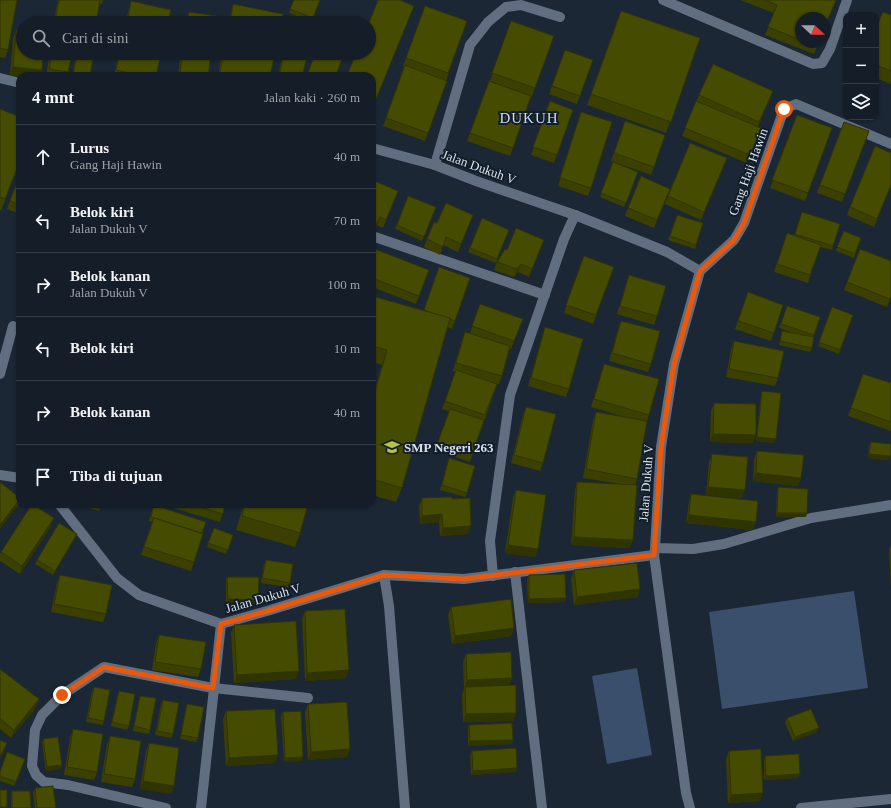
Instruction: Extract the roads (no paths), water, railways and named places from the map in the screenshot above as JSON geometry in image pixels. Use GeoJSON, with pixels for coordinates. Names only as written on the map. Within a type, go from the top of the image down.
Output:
{"type":"FeatureCollection","features":[{"type":"Feature","properties":{"kind":"street"},"geometry":{"type":"LineString","coordinates":[[663,0],[813,64],[822,63],[830,49],[848,0]]}},
{"type":"Feature","properties":{"kind":"street"},"geometry":{"type":"LineString","coordinates":[[435,165],[470,45],[488,22],[506,7],[521,5],[560,17]]}},
{"type":"Feature","properties":{"kind":"street"},"geometry":{"type":"LineString","coordinates":[[0,78],[16,82]]}},
{"type":"Feature","properties":{"kind":"street","name":"Gang Haji Hawin"},"geometry":{"type":"LineString","coordinates":[[700,271],[734,240],[744,223],[784,109],[796,104],[891,144]]}},
{"type":"Feature","properties":{"kind":"street","name":"Jalan Dukuh V"},"geometry":{"type":"LineString","coordinates":[[376,149],[435,165],[476,181],[576,215],[667,252],[700,271],[674,364],[661,447],[655,552]]}},
{"type":"Feature","properties":{"kind":"street"},"geometry":{"type":"LineString","coordinates":[[493,576],[490,540],[510,395],[564,239],[576,215]]}},
{"type":"Feature","properties":{"kind":"street"},"geometry":{"type":"LineString","coordinates":[[376,237],[545,295]]}},
{"type":"Feature","properties":{"kind":"street"},"geometry":{"type":"LineString","coordinates":[[0,374],[13,326]]}},
{"type":"Feature","properties":{"kind":"street"},"geometry":{"type":"LineString","coordinates":[[0,475],[16,477]]}},
{"type":"Feature","properties":{"kind":"street","name":"Jalan Dukuh V"},"geometry":{"type":"LineString","coordinates":[[61,508],[117,578],[138,595],[221,624],[384,575],[464,579],[655,552],[693,549],[724,544],[811,518],[891,505]]}},
{"type":"Feature","properties":{"kind":"street"},"geometry":{"type":"LineString","coordinates":[[655,552],[686,793],[690,808]]}},
{"type":"Feature","properties":{"kind":"street"},"geometry":{"type":"LineString","coordinates":[[515,572],[542,808]]}},
{"type":"Feature","properties":{"kind":"street"},"geometry":{"type":"LineString","coordinates":[[384,575],[389,606],[405,808]]}},
{"type":"Feature","properties":{"kind":"street"},"geometry":{"type":"LineString","coordinates":[[201,808],[221,624]]}},
{"type":"Feature","properties":{"kind":"street"},"geometry":{"type":"LineString","coordinates":[[166,808],[68,785],[44,782],[36,775],[32,766],[35,730],[42,715],[62,695],[104,667],[213,688],[308,698]]}},
{"type":"Feature","properties":{"kind":"street"},"geometry":{"type":"LineString","coordinates":[[801,808],[891,800]]}},
{"type":"Feature","properties":{"kind":"place","name":"SMP Negeri 263"},"geometry":{"type":"Point","coordinates":[392,447]}},
{"type":"Feature","properties":{"kind":"district","name":"DUKUH"},"geometry":{"type":"Point","coordinates":[529,118]}}]}
